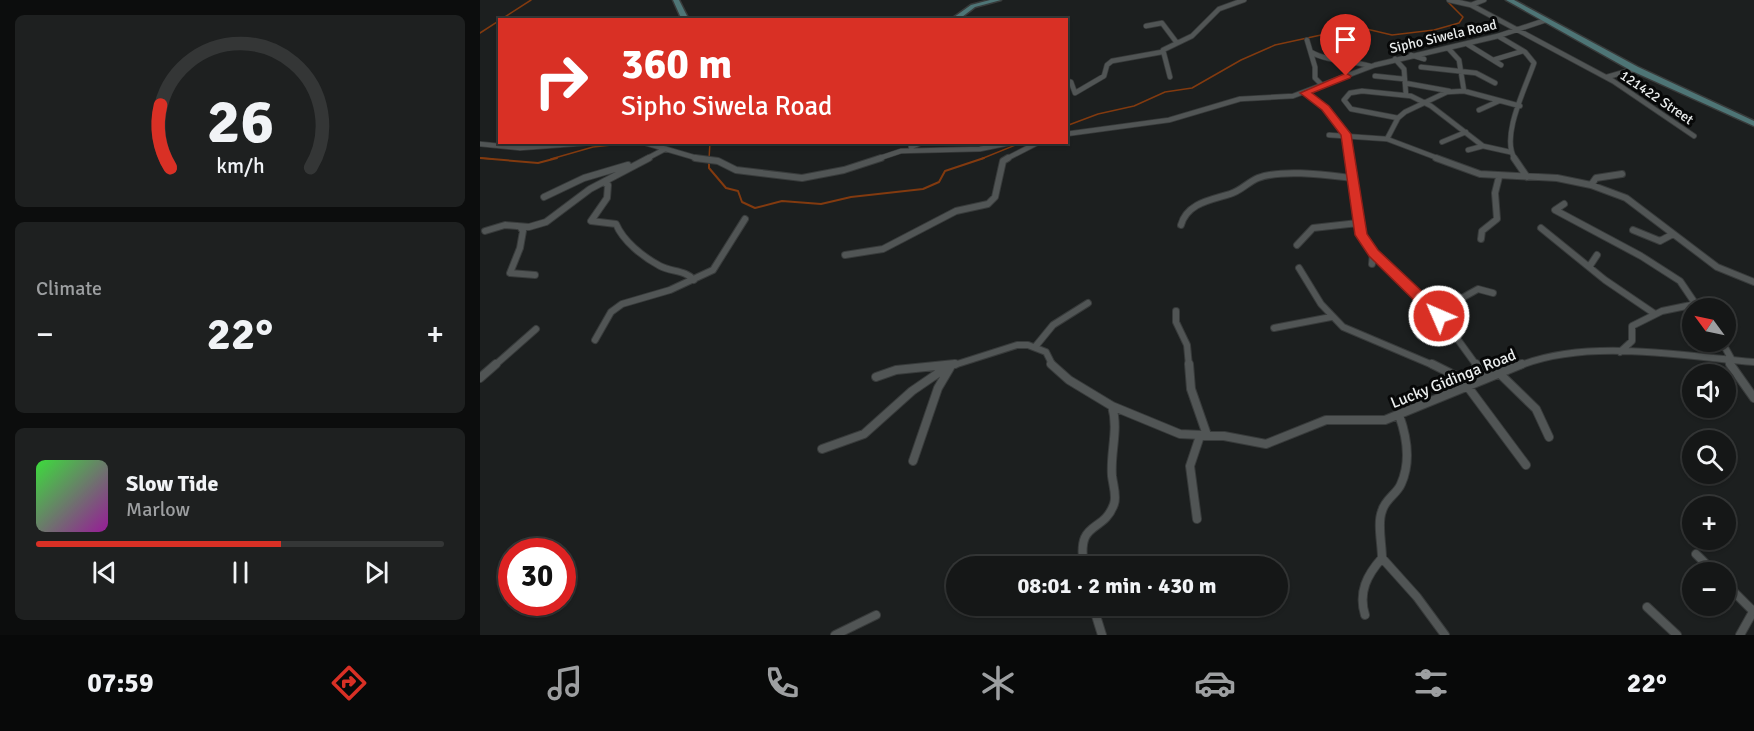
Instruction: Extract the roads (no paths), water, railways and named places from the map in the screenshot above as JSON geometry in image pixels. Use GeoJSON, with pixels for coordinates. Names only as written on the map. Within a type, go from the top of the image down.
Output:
{"type":"FeatureCollection","features":[{"type":"Feature","properties":{"kind":"street"},"geometry":{"type":"LineString","coordinates":[[676,0],[685,18]]}},
{"type":"Feature","properties":{"kind":"street"},"geometry":{"type":"LineString","coordinates":[[956,18],[973,6],[998,0]]}},
{"type":"Feature","properties":{"kind":"street"},"geometry":{"type":"LineString","coordinates":[[1068,81],[1071,82],[1075,93],[1104,76],[1107,65],[1112,61],[1162,52],[1196,33],[1219,9],[1244,0]]}},
{"type":"Feature","properties":{"kind":"street","name":"121422 Street"},"geometry":{"type":"LineString","coordinates":[[1449,0],[1471,5],[1584,67],[1607,77],[1666,120],[1694,136]]}},
{"type":"Feature","properties":{"kind":"street"},"geometry":{"type":"LineString","coordinates":[[1471,5],[1484,0]]}},
{"type":"Feature","properties":{"kind":"street"},"geometry":{"type":"LineString","coordinates":[[1509,0],[1635,69],[1753,122]]}},
{"type":"Feature","properties":{"kind":"street","name":"Sipho Siwela Road"},"geometry":{"type":"LineString","coordinates":[[1068,134],[1169,120],[1240,99],[1278,98],[1305,93],[1370,66],[1498,36],[1546,20]]}},
{"type":"Feature","properties":{"kind":"street"},"geometry":{"type":"LineString","coordinates":[[1146,26],[1162,23],[1177,43]]}},
{"type":"Feature","properties":{"kind":"street"},"geometry":{"type":"LineString","coordinates":[[1498,36],[1523,51],[1534,63],[1509,135],[1510,152],[1527,177]]}},
{"type":"Feature","properties":{"kind":"street"},"geometry":{"type":"LineString","coordinates":[[1307,40],[1315,78],[1323,86]]}},
{"type":"Feature","properties":{"kind":"street"},"geometry":{"type":"LineString","coordinates":[[1467,44],[1502,65]]}},
{"type":"Feature","properties":{"kind":"street"},"geometry":{"type":"LineString","coordinates":[[1448,48],[1455,54],[1464,91]]}},
{"type":"Feature","properties":{"kind":"street"},"geometry":{"type":"LineString","coordinates":[[1493,60],[1523,51]]}},
{"type":"Feature","properties":{"kind":"street"},"geometry":{"type":"LineString","coordinates":[[1162,52],[1170,76]]}},
{"type":"Feature","properties":{"kind":"street"},"geometry":{"type":"LineString","coordinates":[[1311,52],[1321,58],[1355,58],[1370,66]]}},
{"type":"Feature","properties":{"kind":"street"},"geometry":{"type":"LineString","coordinates":[[1412,55],[1424,59]]}},
{"type":"Feature","properties":{"kind":"street"},"geometry":{"type":"LineString","coordinates":[[1395,59],[1402,65],[1406,94]]}},
{"type":"Feature","properties":{"kind":"street"},"geometry":{"type":"LineString","coordinates":[[1421,67],[1479,74],[1495,83]]}},
{"type":"Feature","properties":{"kind":"street"},"geometry":{"type":"LineString","coordinates":[[1607,77],[1635,69]]}},
{"type":"Feature","properties":{"kind":"street"},"geometry":{"type":"LineString","coordinates":[[1375,76],[1450,91],[1464,91],[1520,106]]}},
{"type":"Feature","properties":{"kind":"street"},"geometry":{"type":"LineString","coordinates":[[1398,118],[1359,111],[1347,106],[1344,100],[1346,95],[1362,90],[1406,94],[1423,102],[1483,146],[1510,152]]}},
{"type":"Feature","properties":{"kind":"street"},"geometry":{"type":"LineString","coordinates":[[1387,139],[1398,118],[1423,102],[1450,91]]}},
{"type":"Feature","properties":{"kind":"street"},"geometry":{"type":"LineString","coordinates":[[1305,93],[1326,108],[1346,134],[1361,235],[1373,253],[1448,326],[1486,378]]}},
{"type":"Feature","properties":{"kind":"street"},"geometry":{"type":"LineString","coordinates":[[1523,96],[1530,97]]}},
{"type":"Feature","properties":{"kind":"street"},"geometry":{"type":"LineString","coordinates":[[1479,110],[1499,101]]}},
{"type":"Feature","properties":{"kind":"street"},"geometry":{"type":"LineString","coordinates":[[1442,142],[1466,132]]}},
{"type":"Feature","properties":{"kind":"street"},"geometry":{"type":"LineString","coordinates":[[1329,135],[1346,134],[1387,139],[1466,170],[1499,177],[1571,179],[1592,185],[1626,198],[1717,267],[1754,282]]}},
{"type":"Feature","properties":{"kind":"street"},"geometry":{"type":"LineString","coordinates":[[480,144],[520,148],[573,144]]}},
{"type":"Feature","properties":{"kind":"street"},"geometry":{"type":"LineString","coordinates":[[648,144],[703,160],[718,161],[736,170],[802,178],[844,170],[918,144]]}},
{"type":"Feature","properties":{"kind":"street"},"geometry":{"type":"LineString","coordinates":[[901,151],[980,149],[1005,144]]}},
{"type":"Feature","properties":{"kind":"street"},"geometry":{"type":"LineString","coordinates":[[1024,144],[1029,145]]}},
{"type":"Feature","properties":{"kind":"street"},"geometry":{"type":"LineString","coordinates":[[845,255],[883,249],[956,211],[988,204],[995,197],[1003,161],[1032,144]]}},
{"type":"Feature","properties":{"kind":"street"},"geometry":{"type":"LineString","coordinates":[[1468,150],[1483,146]]}},
{"type":"Feature","properties":{"kind":"street"},"geometry":{"type":"LineString","coordinates":[[485,231],[505,225],[520,227],[549,220],[604,182],[668,148]]}},
{"type":"Feature","properties":{"kind":"street"},"geometry":{"type":"LineString","coordinates":[[544,197],[584,178],[637,164]]}},
{"type":"Feature","properties":{"kind":"street"},"geometry":{"type":"LineString","coordinates":[[1592,185],[1596,178],[1622,174]]}},
{"type":"Feature","properties":{"kind":"street"},"geometry":{"type":"LineString","coordinates":[[1181,225],[1183,218],[1204,201],[1240,191],[1259,178],[1305,175],[1352,178]]}},
{"type":"Feature","properties":{"kind":"street"},"geometry":{"type":"LineString","coordinates":[[1481,239],[1482,231],[1497,219],[1494,193],[1499,177]]}},
{"type":"Feature","properties":{"kind":"street"},"geometry":{"type":"LineString","coordinates":[[604,182],[608,185],[607,198],[591,221],[616,224],[621,237],[660,266],[690,275],[694,280]]}},
{"type":"Feature","properties":{"kind":"street"},"geometry":{"type":"LineString","coordinates":[[1564,204],[1555,210],[1680,281],[1692,298]]}},
{"type":"Feature","properties":{"kind":"street"},"geometry":{"type":"LineString","coordinates":[[595,340],[611,312],[622,304],[670,290],[694,280],[717,266],[746,219]]}},
{"type":"Feature","properties":{"kind":"street"},"geometry":{"type":"LineString","coordinates":[[1298,245],[1313,228],[1358,223]]}},
{"type":"Feature","properties":{"kind":"street"},"geometry":{"type":"LineString","coordinates":[[520,227],[523,231],[520,248],[510,273],[535,275]]}},
{"type":"Feature","properties":{"kind":"street"},"geometry":{"type":"LineString","coordinates":[[1541,228],[1589,267],[1655,314]]}},
{"type":"Feature","properties":{"kind":"street"},"geometry":{"type":"LineString","coordinates":[[1633,230],[1658,241],[1673,234]]}},
{"type":"Feature","properties":{"kind":"street"},"geometry":{"type":"LineString","coordinates":[[1372,264],[1373,253]]}},
{"type":"Feature","properties":{"kind":"street"},"geometry":{"type":"LineString","coordinates":[[1589,267],[1598,255]]}},
{"type":"Feature","properties":{"kind":"street"},"geometry":{"type":"LineString","coordinates":[[1299,268],[1331,316],[1357,334],[1400,349],[1450,371],[1462,379],[1526,465]]}},
{"type":"Feature","properties":{"kind":"street"},"geometry":{"type":"LineString","coordinates":[[1427,304],[1462,298],[1475,289],[1493,293]]}},
{"type":"Feature","properties":{"kind":"street"},"geometry":{"type":"LineString","coordinates":[[876,377],[896,370],[949,367],[1017,345],[1035,347],[1053,325],[1088,303]]}},
{"type":"Feature","properties":{"kind":"street"},"geometry":{"type":"LineString","coordinates":[[1620,352],[1634,338],[1632,326],[1675,306],[1682,306]]}},
{"type":"Feature","properties":{"kind":"street"},"geometry":{"type":"LineString","coordinates":[[1176,311],[1176,322],[1187,345],[1191,389],[1204,435],[1190,466],[1197,519]]}},
{"type":"Feature","properties":{"kind":"street"},"geometry":{"type":"LineString","coordinates":[[1274,328],[1331,316]]}},
{"type":"Feature","properties":{"kind":"street"},"geometry":{"type":"LineString","coordinates":[[480,378],[536,329]]}},
{"type":"Feature","properties":{"kind":"street","name":"Lucky Gidinga Road"},"geometry":{"type":"LineString","coordinates":[[1035,347],[1046,352],[1051,364],[1069,380],[1112,406],[1180,434],[1266,444],[1326,420],[1384,420],[1486,378],[1545,358],[1590,352],[1620,352],[1754,362]]}},
{"type":"Feature","properties":{"kind":"street"},"geometry":{"type":"LineString","coordinates":[[1726,352],[1754,398]]}},
{"type":"Feature","properties":{"kind":"street"},"geometry":{"type":"LineString","coordinates":[[822,449],[865,435],[879,425],[911,393],[949,367]]}},
{"type":"Feature","properties":{"kind":"street"},"geometry":{"type":"LineString","coordinates":[[913,461],[936,394],[949,367]]}},
{"type":"Feature","properties":{"kind":"street"},"geometry":{"type":"LineString","coordinates":[[1499,373],[1539,410],[1545,420],[1549,437]]}},
{"type":"Feature","properties":{"kind":"street"},"geometry":{"type":"LineString","coordinates":[[1082,556],[1084,536],[1111,509],[1114,500],[1111,457],[1115,414],[1112,406]]}},
{"type":"Feature","properties":{"kind":"street"},"geometry":{"type":"LineString","coordinates":[[1399,415],[1407,437],[1406,467],[1401,486],[1388,499],[1381,512],[1382,558],[1391,571],[1417,597],[1445,635]]}},
{"type":"Feature","properties":{"kind":"street"},"geometry":{"type":"LineString","coordinates":[[1696,554],[1704,562]]}},
{"type":"Feature","properties":{"kind":"street"},"geometry":{"type":"LineString","coordinates":[[1365,615],[1361,597],[1364,585],[1372,569],[1382,558]]}},
{"type":"Feature","properties":{"kind":"street"},"geometry":{"type":"LineString","coordinates":[[1736,593],[1754,610],[1740,635]]}},
{"type":"Feature","properties":{"kind":"street"},"geometry":{"type":"LineString","coordinates":[[1647,607],[1677,635]]}},
{"type":"Feature","properties":{"kind":"street"},"geometry":{"type":"LineString","coordinates":[[835,635],[876,615]]}},
{"type":"Feature","properties":{"kind":"street"},"geometry":{"type":"LineString","coordinates":[[1096,616],[1102,635]]}},
{"type":"Feature","properties":{"kind":"waterway"},"geometry":{"type":"LineString","coordinates":[[503,18],[531,0]]}},
{"type":"Feature","properties":{"kind":"waterway"},"geometry":{"type":"LineString","coordinates":[[1068,125],[1098,114],[1134,106],[1165,92],[1192,88],[1241,60],[1275,45],[1321,35],[1341,23],[1392,35],[1434,30],[1459,23],[1463,17],[1448,2]]}},
{"type":"Feature","properties":{"kind":"waterway"},"geometry":{"type":"LineString","coordinates":[[480,33],[498,21]]}},
{"type":"Feature","properties":{"kind":"waterway"},"geometry":{"type":"LineString","coordinates":[[551,159],[593,147],[621,144]]}},
{"type":"Feature","properties":{"kind":"waterway"},"geometry":{"type":"LineString","coordinates":[[709,159],[710,144]]}},
{"type":"Feature","properties":{"kind":"waterway"},"geometry":{"type":"LineString","coordinates":[[981,159],[1018,144]]}},
{"type":"Feature","properties":{"kind":"waterway"},"geometry":{"type":"LineString","coordinates":[[493,159],[480,158],[538,163],[557,158]]}},
{"type":"Feature","properties":{"kind":"waterway"},"geometry":{"type":"LineString","coordinates":[[709,159],[709,168],[726,188],[738,191],[742,202],[755,208],[782,201],[821,204],[851,197],[923,189],[939,182],[945,171],[981,159]]}}]}
